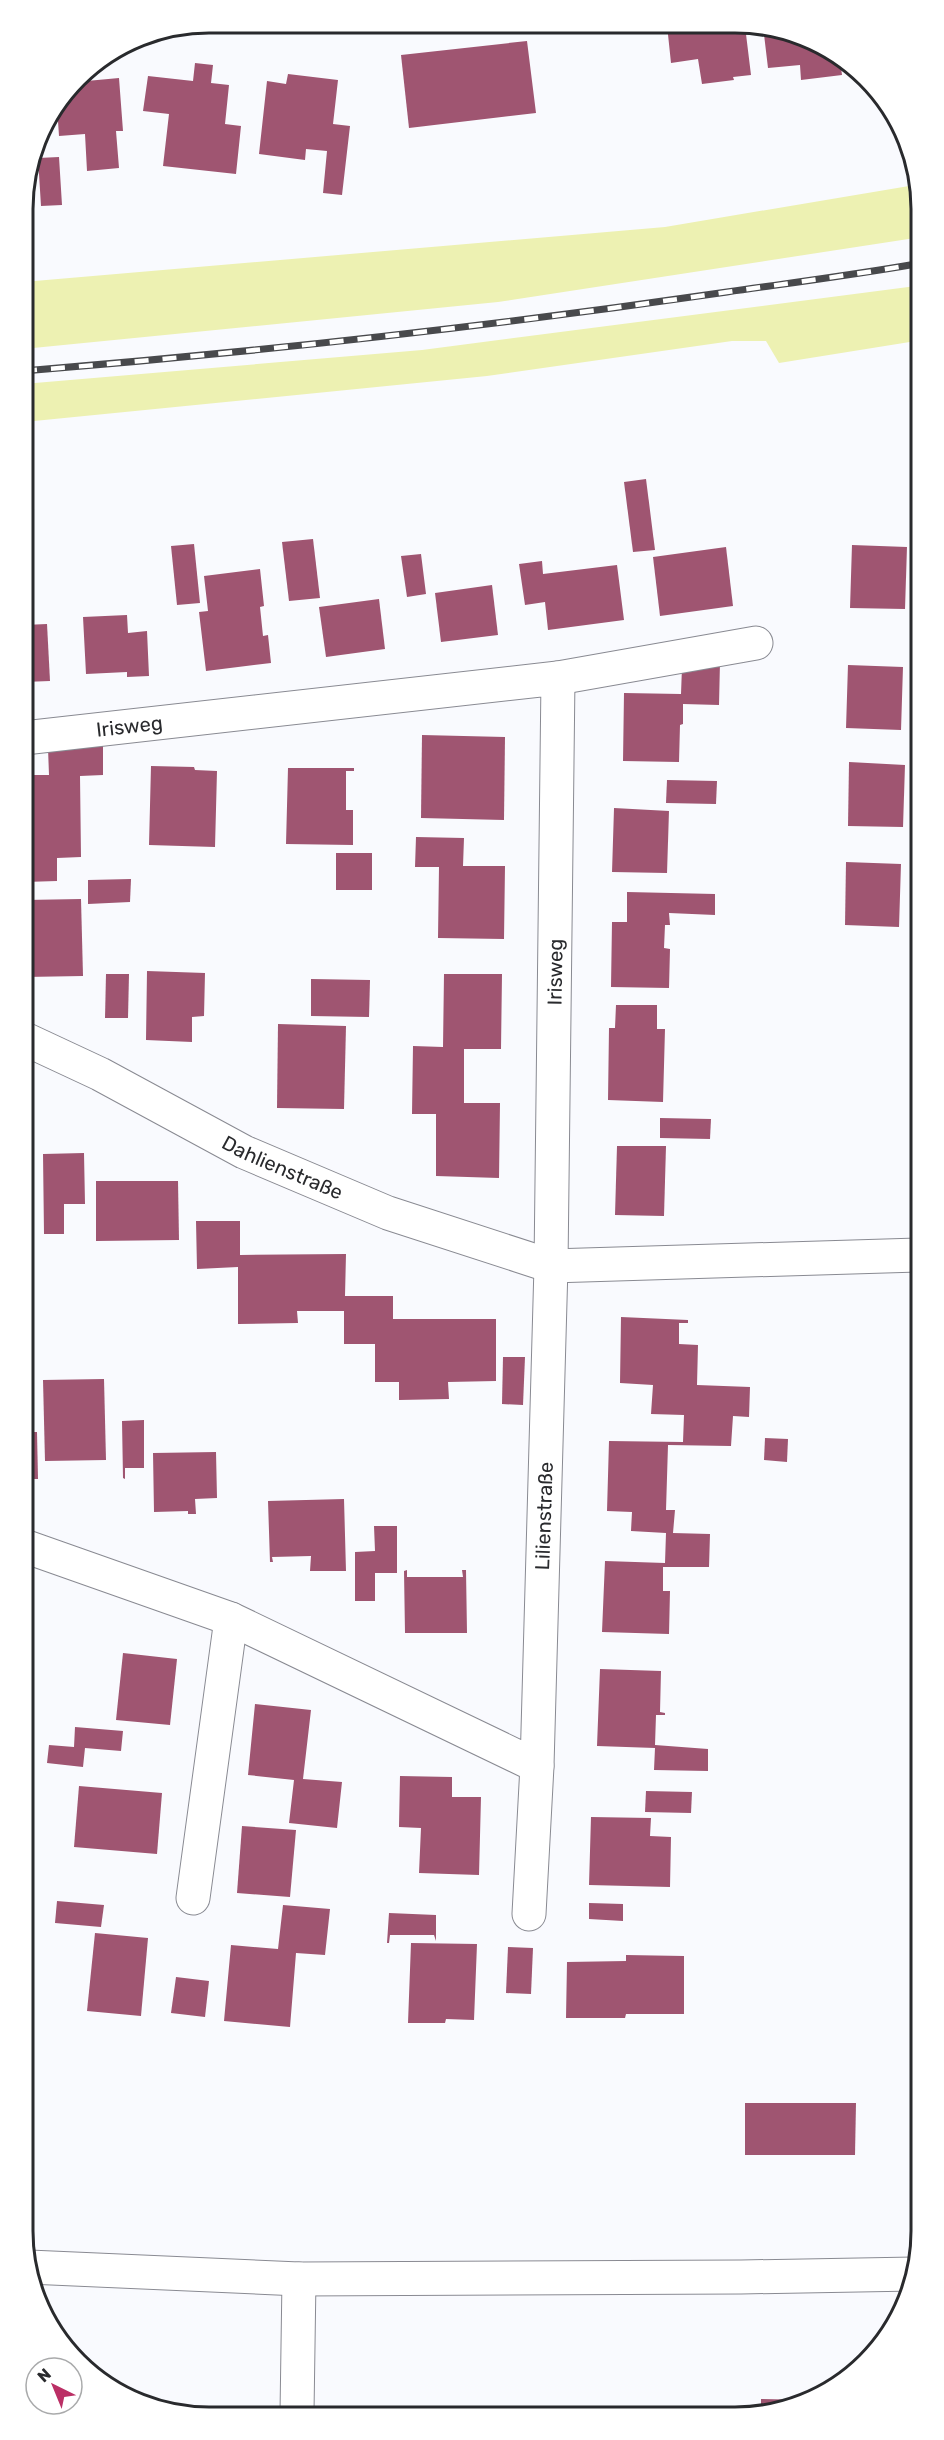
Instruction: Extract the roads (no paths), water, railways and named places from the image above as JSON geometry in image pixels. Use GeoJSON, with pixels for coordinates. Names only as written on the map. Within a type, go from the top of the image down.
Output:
{"type":"FeatureCollection","features":[{"type":"Feature","properties":{"kind":"street","name":"Irisweg"},"geometry":{"type":"LineString","coordinates":[[33,737],[558,678],[756,643]]}},
{"type":"Feature","properties":{"kind":"street","name":"Irisweg"},"geometry":{"type":"LineString","coordinates":[[551,1266],[558,678]]}},
{"type":"Feature","properties":{"kind":"street","name":"Dahlienstraße"},"geometry":{"type":"LineString","coordinates":[[33,1042],[100,1074],[244,1152],[388,1213],[551,1266],[911,1255]]}},
{"type":"Feature","properties":{"kind":"street","name":"Lilienstraße"},"geometry":{"type":"LineString","coordinates":[[529,1914],[537,1766],[551,1266]]}},
{"type":"Feature","properties":{"kind":"street"},"geometry":{"type":"LineString","coordinates":[[33,1548],[231,1619],[537,1766]]}},
{"type":"Feature","properties":{"kind":"street"},"geometry":{"type":"LineString","coordinates":[[193,1898],[231,1619]]}},
{"type":"Feature","properties":{"kind":"street"},"geometry":{"type":"LineString","coordinates":[[37,2267],[299,2279],[905,2274]]}},
{"type":"Feature","properties":{"kind":"street"},"geometry":{"type":"LineString","coordinates":[[297,2407],[299,2279]]}},
{"type":"Feature","properties":{"kind":"railway"},"geometry":{"type":"LineString","coordinates":[[33,370],[288,347],[464,327],[911,265]]}}]}
